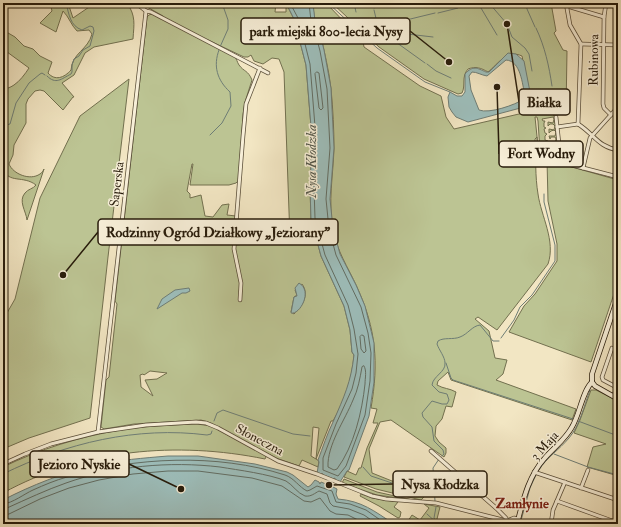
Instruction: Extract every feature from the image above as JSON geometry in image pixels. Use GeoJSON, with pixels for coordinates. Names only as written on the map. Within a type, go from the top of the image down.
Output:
{"type":"FeatureCollection","features":[{"type":"Feature","properties":{"kind":"street"},"geometry":{"type":"LineString","coordinates":[[136,3],[146,11],[151,12],[268,73]]}},
{"type":"Feature","properties":{"kind":"street","name":"Rubinowa"},"geometry":{"type":"LineString","coordinates":[[606,3],[604,17],[602,104],[611,114]]}},
{"type":"Feature","properties":{"kind":"street"},"geometry":{"type":"LineString","coordinates":[[578,124],[581,44],[571,27],[567,5],[604,17]]}},
{"type":"Feature","properties":{"kind":"street","name":"Saperska"},"geometry":{"type":"LineString","coordinates":[[98,432],[146,11]]}},
{"type":"Feature","properties":{"kind":"street"},"geometry":{"type":"LineString","coordinates":[[581,44],[618,45]]}},
{"type":"Feature","properties":{"kind":"street"},"geometry":{"type":"LineString","coordinates":[[240,300],[239,270],[234,249],[243,136],[246,104],[260,68]]}},
{"type":"Feature","properties":{"kind":"street"},"geometry":{"type":"LineString","coordinates":[[583,168],[588,143],[592,135],[618,107]]}},
{"type":"Feature","properties":{"kind":"street"},"geometry":{"type":"LineString","coordinates":[[555,160],[559,144],[556,117]]}},
{"type":"Feature","properties":{"kind":"street"},"geometry":{"type":"LineString","coordinates":[[557,127],[578,124],[606,148],[618,150]]}},
{"type":"Feature","properties":{"kind":"street"},"geometry":{"type":"LineString","coordinates":[[538,156],[618,177]]}},
{"type":"Feature","properties":{"kind":"street","name":"3 Maja"},"geometry":{"type":"LineString","coordinates":[[518,522],[525,494],[534,472],[543,459],[563,441],[576,420],[588,387],[592,382],[591,377],[618,297]]}},
{"type":"Feature","properties":{"kind":"street"},"geometry":{"type":"LineString","coordinates":[[613,396],[618,387],[603,380],[602,377],[612,348],[618,351]]}},
{"type":"Feature","properties":{"kind":"street"},"geometry":{"type":"LineString","coordinates":[[592,382],[596,386],[618,398]]}},
{"type":"Feature","properties":{"kind":"street","name":"Słoneczna"},"geometry":{"type":"LineString","coordinates":[[3,464],[51,444],[98,432],[146,425],[196,422],[206,423],[278,461],[317,474],[372,496],[441,504],[507,521],[511,524]]}},
{"type":"Feature","properties":{"kind":"street"},"geometry":{"type":"LineString","coordinates":[[431,451],[496,508],[507,521]]}},
{"type":"Feature","properties":{"kind":"street"},"geometry":{"type":"LineString","coordinates":[[581,488],[588,470]]}},
{"type":"Feature","properties":{"kind":"street"},"geometry":{"type":"LineString","coordinates":[[534,472],[618,500]]}},
{"type":"Feature","properties":{"kind":"street"},"geometry":{"type":"LineString","coordinates":[[551,524],[552,512],[565,482]]}},
{"type":"Feature","properties":{"kind":"street"},"geometry":{"type":"LineString","coordinates":[[557,502],[618,523]]}},
{"type":"Feature","properties":{"kind":"street","name":"Słoneczna"},"geometry":{"type":"LineString","coordinates":[[507,521],[514,518],[518,522]]}},
{"type":"Feature","properties":{"kind":"green space"},"geometry":{"type":"Polygon","coordinates":[[[50,3],[68,3],[73,18],[95,3],[127,3],[133,16],[133,39],[94,47],[85,53],[74,75],[62,83],[74,97],[63,110],[44,91],[35,91],[28,99],[26,104],[26,123],[14,145],[13,155],[9,164],[14,171],[27,177],[36,176],[44,169],[27,220],[22,199],[26,192],[36,185],[26,180],[13,178],[6,174],[3,169],[3,91],[13,86],[29,68],[3,49],[3,30],[15,37],[24,46],[33,49],[40,56],[52,62],[48,73],[57,78],[62,77],[71,70],[74,59],[87,44],[92,34],[89,30],[77,31],[63,11],[56,32],[40,23],[52,11],[50,3]]]}},
{"type":"Feature","properties":{"kind":"green space"},"geometry":{"type":"Polygon","coordinates":[[[140,3],[276,3],[275,12],[286,12],[284,3],[286,3],[294,19],[306,65],[312,139],[310,188],[311,219],[321,256],[344,306],[350,330],[352,352],[354,355],[350,381],[341,405],[333,421],[331,421],[316,459],[319,461],[318,467],[302,460],[299,466],[276,458],[211,423],[201,420],[134,424],[104,429],[101,427],[106,380],[109,377],[117,304],[115,301],[147,17],[152,14],[161,19],[163,16],[140,3]],[[208,40],[207,42],[234,56],[239,65],[249,74],[252,80],[243,114],[239,180],[236,183],[229,185],[190,185],[192,164],[187,191],[190,194],[190,198],[201,195],[205,216],[213,217],[222,205],[229,204],[227,215],[236,216],[233,245],[290,239],[284,72],[279,59],[272,58],[263,64],[254,61],[251,55],[244,57],[208,40]],[[302,284],[295,290],[297,295],[294,297],[291,312],[294,314],[302,304],[305,296],[302,284]],[[150,371],[144,375],[140,375],[141,387],[153,396],[145,380],[157,379],[167,373],[150,371]],[[313,427],[311,456],[316,459],[319,428],[313,427]]]}},
{"type":"Feature","properties":{"kind":"green space"},"geometry":{"type":"Polygon","coordinates":[[[313,3],[326,3],[351,29],[362,37],[364,47],[420,86],[441,96],[446,117],[454,129],[532,111],[522,56],[512,54],[507,56],[488,72],[478,68],[468,69],[464,78],[462,93],[458,94],[424,79],[379,47],[332,3],[551,3],[556,31],[554,33],[563,50],[567,51],[566,112],[553,112],[556,129],[557,145],[555,143],[555,137],[551,137],[550,139],[549,136],[555,136],[556,132],[553,124],[548,126],[548,122],[553,123],[553,117],[542,119],[545,121],[544,127],[546,128],[544,129],[545,133],[547,134],[545,136],[545,140],[548,141],[546,142],[546,146],[549,147],[549,156],[546,151],[543,151],[542,147],[542,151],[540,151],[538,121],[537,117],[535,117],[539,156],[537,153],[537,137],[535,139],[536,180],[549,238],[550,255],[548,264],[497,330],[478,317],[475,319],[489,331],[495,358],[507,360],[503,374],[496,380],[576,409],[572,420],[451,380],[448,372],[438,381],[437,385],[456,392],[452,407],[446,406],[442,419],[436,426],[435,436],[446,448],[444,457],[391,420],[380,422],[369,449],[372,473],[402,485],[401,493],[412,495],[413,488],[425,489],[424,497],[421,500],[376,489],[344,477],[347,471],[356,475],[359,468],[361,468],[367,448],[378,423],[373,423],[377,409],[371,408],[375,376],[375,361],[372,332],[368,317],[357,287],[337,244],[333,228],[331,208],[334,149],[332,97],[328,68],[320,32],[315,21],[313,3]]]}},
{"type":"Feature","properties":{"kind":"green space"},"geometry":{"type":"Polygon","coordinates":[[[129,79],[90,418],[29,438],[3,449],[3,327],[5,322],[3,320],[15,299],[40,198],[80,116],[129,79]]]}},
{"type":"Feature","properties":{"kind":"green space"},"geometry":{"type":"Polygon","coordinates":[[[557,145],[556,153],[553,157],[551,156],[551,148],[555,149],[557,145]]]}},
{"type":"Feature","properties":{"kind":"green space"},"geometry":{"type":"Polygon","coordinates":[[[547,160],[618,180],[618,282],[591,362],[509,332],[524,306],[535,294],[557,261],[557,244],[548,201],[547,160]]]}},
{"type":"Feature","properties":{"kind":"green space"},"geometry":{"type":"Polygon","coordinates":[[[591,390],[596,390],[618,401],[618,490],[616,489],[615,475],[587,467],[593,447],[606,444],[574,433],[591,390]]]}},
{"type":"Feature","properties":{"kind":"green space"},"geometry":{"type":"Polygon","coordinates":[[[197,424],[211,426],[265,455],[266,457],[265,459],[232,453],[165,450],[131,453],[98,458],[65,467],[34,478],[3,493],[3,467],[45,449],[90,436],[120,430],[197,424]]]}},
{"type":"Feature","properties":{"kind":"green space"},"geometry":{"type":"Polygon","coordinates":[[[344,479],[377,492],[413,500],[377,495],[342,483],[344,479]]]}},
{"type":"Feature","properties":{"kind":"green space"},"geometry":{"type":"Polygon","coordinates":[[[361,494],[372,498],[398,502],[394,507],[401,512],[400,517],[398,518],[360,496],[361,494]]]}},
{"type":"Feature","properties":{"kind":"green space"},"geometry":{"type":"Polygon","coordinates":[[[424,504],[440,507],[437,519],[441,524],[406,524],[412,515],[420,520],[429,508],[424,504]]]}},
{"type":"Feature","properties":{"kind":"water"},"geometry":{"type":"Polygon","coordinates":[[[286,3],[313,3],[315,21],[324,50],[331,88],[334,148],[330,199],[333,228],[340,254],[365,306],[374,343],[374,382],[369,416],[349,470],[340,482],[335,480],[335,478],[333,479],[323,475],[322,473],[322,475],[317,473],[318,460],[346,389],[351,373],[354,355],[352,352],[350,330],[344,306],[321,256],[311,219],[310,188],[312,139],[306,65],[294,19],[286,3]]]}},
{"type":"Feature","properties":{"kind":"water"},"geometry":{"type":"Polygon","coordinates":[[[508,53],[516,54],[524,61],[531,103],[528,106],[468,122],[456,117],[449,107],[448,97],[450,92],[457,96],[462,96],[465,92],[465,74],[470,69],[475,68],[489,72],[508,53]],[[506,60],[487,76],[472,72],[469,76],[471,90],[479,110],[489,111],[502,108],[515,104],[524,99],[525,95],[520,74],[515,64],[506,60]]]}},
{"type":"Feature","properties":{"kind":"water"},"geometry":{"type":"Polygon","coordinates":[[[299,283],[305,291],[304,302],[295,313],[291,313],[294,297],[297,296],[295,288],[299,283]]]}},
{"type":"Feature","properties":{"kind":"water"},"geometry":{"type":"Polygon","coordinates":[[[189,288],[190,291],[182,293],[157,309],[162,299],[175,290],[189,288]]]}},
{"type":"Feature","properties":{"kind":"water"},"geometry":{"type":"Polygon","coordinates":[[[168,456],[198,456],[255,464],[287,472],[308,487],[315,480],[320,484],[321,482],[326,484],[326,486],[327,484],[331,486],[331,488],[333,487],[337,489],[336,494],[338,499],[361,504],[394,524],[3,524],[3,500],[36,484],[95,465],[122,460],[168,456]]]}},
{"type":"Feature","properties":{"kind":"waterway"},"geometry":{"type":"LineString","coordinates":[[47,76],[56,81],[71,74],[74,59],[79,56],[83,50],[90,46],[94,31],[93,27],[90,26],[82,30],[75,26],[72,23],[66,3]]}},
{"type":"Feature","properties":{"kind":"waterway"},"geometry":{"type":"LineString","coordinates":[[220,47],[228,29],[228,20],[222,3]]}},
{"type":"Feature","properties":{"kind":"waterway"},"geometry":{"type":"LineString","coordinates":[[328,3],[377,48],[425,82],[450,92]]}},
{"type":"Feature","properties":{"kind":"waterway"},"geometry":{"type":"LineString","coordinates":[[354,3],[356,12]]}},
{"type":"Feature","properties":{"kind":"waterway"},"geometry":{"type":"LineString","coordinates":[[373,3],[374,8]]}},
{"type":"Feature","properties":{"kind":"waterway"},"geometry":{"type":"LineString","coordinates":[[438,13],[458,8],[457,3]]}},
{"type":"Feature","properties":{"kind":"waterway"},"geometry":{"type":"LineString","coordinates":[[478,3],[497,35]]}},
{"type":"Feature","properties":{"kind":"waterway"},"geometry":{"type":"LineString","coordinates":[[489,3],[507,24],[512,37],[525,48],[529,54],[532,71]]}},
{"type":"Feature","properties":{"kind":"waterway"},"geometry":{"type":"LineString","coordinates":[[526,3],[535,27]]}},
{"type":"Feature","properties":{"kind":"waterway"},"geometry":{"type":"LineString","coordinates":[[374,10],[380,35],[384,20],[391,21]]}},
{"type":"Feature","properties":{"kind":"waterway"},"geometry":{"type":"LineString","coordinates":[[393,21],[398,22],[435,13]]}},
{"type":"Feature","properties":{"kind":"waterway"},"geometry":{"type":"LineString","coordinates":[[536,28],[542,42],[550,71],[552,86]]}},
{"type":"Feature","properties":{"kind":"waterway"},"geometry":{"type":"LineString","coordinates":[[382,31],[387,31]]}},
{"type":"Feature","properties":{"kind":"waterway"},"geometry":{"type":"LineString","coordinates":[[390,32],[433,37]]}},
{"type":"Feature","properties":{"kind":"waterway"},"geometry":{"type":"LineString","coordinates":[[380,35],[385,37]]}},
{"type":"Feature","properties":{"kind":"waterway"},"geometry":{"type":"LineString","coordinates":[[387,38],[393,40],[425,63]]}},
{"type":"Feature","properties":{"kind":"waterway"},"geometry":{"type":"LineString","coordinates":[[210,135],[222,123],[231,106],[230,92],[222,83],[217,72],[216,62],[219,50]]}},
{"type":"Feature","properties":{"kind":"waterway"},"geometry":{"type":"LineString","coordinates":[[427,64],[436,71],[451,78]]}},
{"type":"Feature","properties":{"kind":"waterway"},"geometry":{"type":"LineString","coordinates":[[3,126],[10,124],[16,103],[29,83],[40,74],[42,73],[45,75]]}},
{"type":"Feature","properties":{"kind":"waterway"},"geometry":{"type":"LineString","coordinates":[[501,338],[514,320],[520,307],[532,295],[555,261],[555,245],[544,202],[544,194]]}},
{"type":"Feature","properties":{"kind":"waterway"},"geometry":{"type":"LineString","coordinates":[[3,242],[8,250],[3,259]]}},
{"type":"Feature","properties":{"kind":"waterway"},"geometry":{"type":"LineString","coordinates":[[442,456],[444,454],[443,450],[434,441],[432,427],[423,417],[422,413],[432,401],[447,404],[449,400],[447,394],[439,392],[432,385],[445,366],[444,358],[437,344],[438,341],[460,337],[480,325],[493,341],[499,341]]}},
{"type":"Feature","properties":{"kind":"waterway"},"geometry":{"type":"LineString","coordinates":[[446,363],[453,380],[573,419]]}},
{"type":"Feature","properties":{"kind":"waterway"},"geometry":{"type":"LineString","coordinates":[[539,470],[573,433],[590,390]]}},
{"type":"Feature","properties":{"kind":"waterway"},"geometry":{"type":"LineString","coordinates":[[214,421],[217,413],[223,410],[293,434],[310,436]]}},
{"type":"Feature","properties":{"kind":"waterway"},"geometry":{"type":"LineString","coordinates":[[578,421],[618,436]]}},
{"type":"Feature","properties":{"kind":"waterway"},"geometry":{"type":"LineString","coordinates":[[3,474],[52,454],[102,440],[128,435],[154,433],[207,435],[211,434],[212,431]]}},
{"type":"Feature","properties":{"kind":"waterway"},"geometry":{"type":"LineString","coordinates":[[554,454],[588,467],[614,474],[618,489]]}},
{"type":"Feature","properties":{"kind":"waterway"},"geometry":{"type":"LineString","coordinates":[[435,501],[433,468],[439,459]]}},
{"type":"Feature","properties":{"kind":"waterway"},"geometry":{"type":"LineString","coordinates":[[363,467],[371,476],[398,485],[406,474],[425,474]]}},
{"type":"Feature","properties":{"kind":"waterway"},"geometry":{"type":"LineString","coordinates":[[520,524],[530,488],[536,475]]}},
{"type":"Feature","properties":{"kind":"waterway"},"geometry":{"type":"LineString","coordinates":[[436,507],[434,518],[436,523]]}},
{"type":"Feature","properties":{"kind":"waterway"},"geometry":{"type":"LineString","coordinates":[[427,514],[438,524]]}},
{"type":"Feature","properties":{"kind":"place","name":"Białka"},"geometry":{"type":"Point","coordinates":[507,24]}},
{"type":"Feature","properties":{"kind":"place","name":"park miejski 800-lecia Nysy"},"geometry":{"type":"Point","coordinates":[449,62]}},
{"type":"Feature","properties":{"kind":"place","name":"Fort Wodny"},"geometry":{"type":"Point","coordinates":[497,87]}},
{"type":"Feature","properties":{"kind":"place","name":"Rodzinny Ogród Działkowy „Jeziorany”"},"geometry":{"type":"Point","coordinates":[63,275]}},
{"type":"Feature","properties":{"kind":"place","name":"Nysa Kłodzka"},"geometry":{"type":"Point","coordinates":[329,485]}},
{"type":"Feature","properties":{"kind":"place","name":"Jezioro Nyskie"},"geometry":{"type":"Point","coordinates":[181,489]}},
{"type":"Feature","properties":{"kind":"district","name":"Zamłynie"},"geometry":{"type":"Point","coordinates":[522,503]}}]}
